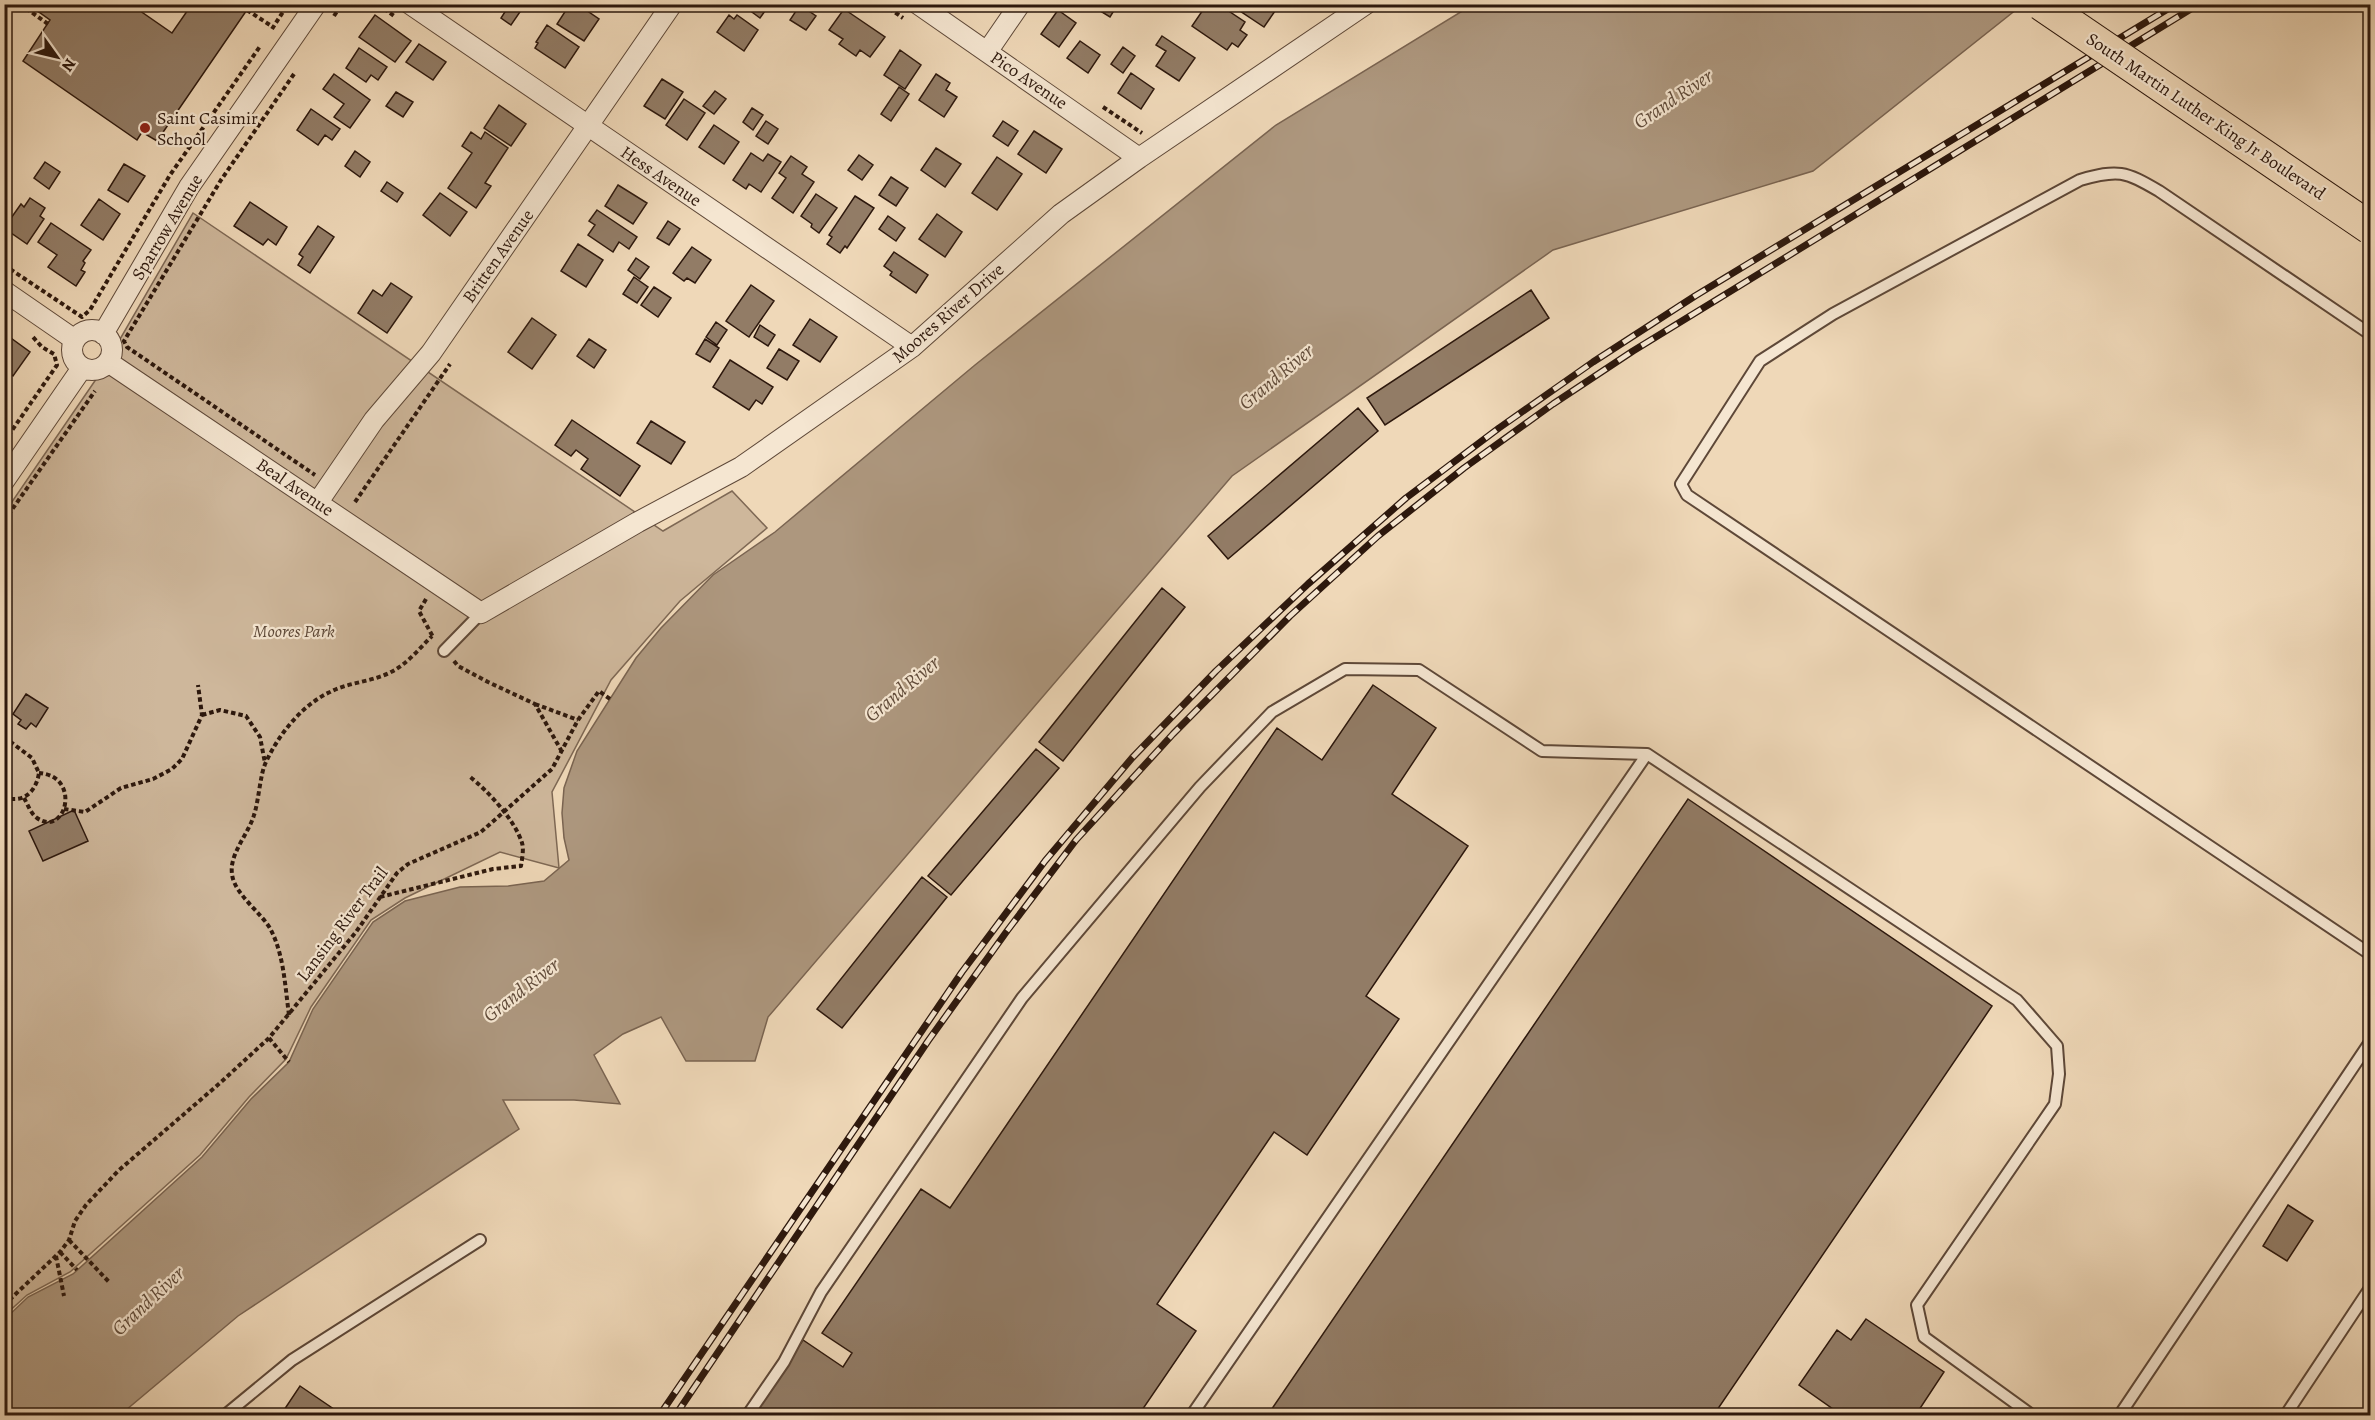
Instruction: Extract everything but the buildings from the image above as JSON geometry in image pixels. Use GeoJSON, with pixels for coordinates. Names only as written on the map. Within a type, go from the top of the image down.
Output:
{"type":"FeatureCollection","features":[{"type":"Feature","properties":{"kind":"main road","name":"South Martin Luther King Jr Boulevard"},"geometry":{"type":"LineString","coordinates":[[2041,4],[2370,228]]}},
{"type":"Feature","properties":{"kind":"street","name":"Sparrow Avenue"},"geometry":{"type":"LineString","coordinates":[[103,334],[189,188],[316,4]]}},
{"type":"Feature","properties":{"kind":"street","name":"Hess Avenue"},"geometry":{"type":"LineString","coordinates":[[410,4],[912,347]]}},
{"type":"Feature","properties":{"kind":"street","name":"Britten Avenue"},"geometry":{"type":"LineString","coordinates":[[318,502],[374,420],[431,353],[672,4]]}},
{"type":"Feature","properties":{"kind":"street","name":"Pico Avenue"},"geometry":{"type":"LineString","coordinates":[[918,4],[1139,158]]}},
{"type":"Feature","properties":{"kind":"street"},"geometry":{"type":"LineString","coordinates":[[987,52],[1020,4]]}},
{"type":"Feature","properties":{"kind":"street","name":"Moores River Drive"},"geometry":{"type":"LineString","coordinates":[[481,613],[638,522],[741,467],[912,347],[1061,214],[1139,158],[1366,4]]}},
{"type":"Feature","properties":{"kind":"street"},"geometry":{"type":"LineString","coordinates":[[4,291],[75,340]]}},
{"type":"Feature","properties":{"kind":"street"},"geometry":{"type":"LineString","coordinates":[[97,331],[103,334],[108,338],[112,350],[108,362],[93,370],[82,368],[73,358],[75,340],[84,332],[97,331]]}},
{"type":"Feature","properties":{"kind":"street","name":"Beal Avenue"},"geometry":{"type":"LineString","coordinates":[[108,362],[481,613]]}},
{"type":"Feature","properties":{"kind":"street"},"geometry":{"type":"LineString","coordinates":[[4,481],[82,368]]}},
{"type":"Feature","properties":{"kind":"lane"},"geometry":{"type":"LineString","coordinates":[[2370,334],[2159,191],[2134,177],[2108,172],[2080,180],[1833,314],[1760,361],[1681,484],[1687,495],[2370,954]]}},
{"type":"Feature","properties":{"kind":"lane"},"geometry":{"type":"LineString","coordinates":[[444,651],[481,613]]}},
{"type":"Feature","properties":{"kind":"lane"},"geometry":{"type":"LineString","coordinates":[[747,1416],[784,1362],[821,1293],[1022,998],[1200,787],[1272,712],[1345,669],[1419,670],[1542,751],[1647,754],[2016,1000],[2057,1046],[2060,1074],[2055,1104],[1917,1305],[1924,1337],[2033,1416]]}},
{"type":"Feature","properties":{"kind":"lane"},"geometry":{"type":"LineString","coordinates":[[1191,1416],[1647,754]]}},
{"type":"Feature","properties":{"kind":"lane"},"geometry":{"type":"LineString","coordinates":[[2119,1416],[2370,1042]]}},
{"type":"Feature","properties":{"kind":"lane"},"geometry":{"type":"LineString","coordinates":[[224,1416],[292,1360],[480,1240]]}},
{"type":"Feature","properties":{"kind":"lane"},"geometry":{"type":"LineString","coordinates":[[2285,1416],[2370,1288]]}},
{"type":"Feature","properties":{"kind":"path"},"geometry":{"type":"LineString","coordinates":[[20,4],[48,24]]}},
{"type":"Feature","properties":{"kind":"path"},"geometry":{"type":"LineString","coordinates":[[328,24],[342,4]]}},
{"type":"Feature","properties":{"kind":"path"},"geometry":{"type":"LineString","coordinates":[[247,10],[273,27]]}},
{"type":"Feature","properties":{"kind":"path"},"geometry":{"type":"LineString","coordinates":[[295,73],[221,180],[124,341],[127,347],[365,509]]}},
{"type":"Feature","properties":{"kind":"path"},"geometry":{"type":"LineString","coordinates":[[4,265],[82,317]]}},
{"type":"Feature","properties":{"kind":"path"},"geometry":{"type":"LineString","coordinates":[[4,442],[57,365],[54,354],[42,347],[23,330]]}},
{"type":"Feature","properties":{"kind":"path"},"geometry":{"type":"LineString","coordinates":[[4,521],[95,391]]}},
{"type":"Feature","properties":{"kind":"path"},"geometry":{"type":"LineString","coordinates":[[438,584],[419,612],[432,636],[458,666],[535,704],[578,720]]}},
{"type":"Feature","properties":{"kind":"path"},"geometry":{"type":"LineString","coordinates":[[265,764],[283,732],[308,707],[330,691],[390,673],[405,663],[432,636]]}},
{"type":"Feature","properties":{"kind":"path"},"geometry":{"type":"LineString","coordinates":[[64,809],[85,812],[121,788],[153,779],[172,769],[182,759],[202,715],[198,685]]}},
{"type":"Feature","properties":{"kind":"path","name":"Lansing River Trail"},"geometry":{"type":"LineString","coordinates":[[4,1305],[58,1254],[69,1239],[75,1221],[86,1205],[118,1171],[269,1038],[356,932],[397,873],[408,864],[481,832],[505,813],[552,769],[578,720],[599,691],[610,699]]}},
{"type":"Feature","properties":{"kind":"path"},"geometry":{"type":"LineString","coordinates":[[535,704],[562,751]]}},
{"type":"Feature","properties":{"kind":"path"},"geometry":{"type":"LineString","coordinates":[[202,715],[220,710],[246,716],[260,737],[265,764],[260,795],[252,823],[235,858],[232,874],[239,890],[270,929],[281,956],[289,1015]]}},
{"type":"Feature","properties":{"kind":"path"},"geometry":{"type":"LineString","coordinates":[[4,737],[32,758],[39,773],[58,780],[66,797],[64,809],[58,819],[47,822],[36,818],[24,798]]}},
{"type":"Feature","properties":{"kind":"path"},"geometry":{"type":"LineString","coordinates":[[4,797],[13,800],[24,798],[31,793],[39,773]]}},
{"type":"Feature","properties":{"kind":"path"},"geometry":{"type":"LineString","coordinates":[[380,897],[493,869],[521,866],[523,843],[505,813],[486,790],[469,776]]}},
{"type":"Feature","properties":{"kind":"path"},"geometry":{"type":"LineString","coordinates":[[269,1038],[289,1062]]}},
{"type":"Feature","properties":{"kind":"path"},"geometry":{"type":"LineString","coordinates":[[69,1239],[110,1283]]}},
{"type":"Feature","properties":{"kind":"path"},"geometry":{"type":"LineString","coordinates":[[58,1254],[77,1270]]}},
{"type":"Feature","properties":{"kind":"path"},"geometry":{"type":"LineString","coordinates":[[58,1254],[64,1296]]}},
{"type":"Feature","properties":{"kind":"green space","name":"Moores Park"},"geometry":{"type":"Polygon","coordinates":[[[193,213],[663,531],[732,491],[767,528],[680,601],[611,680],[552,792],[559,868],[500,852],[405,898],[371,920],[311,1007],[286,1059],[249,1097],[200,1155],[70,1272],[27,1295],[5,1315],[5,512],[101,372],[193,213]]]}},
{"type":"Feature","properties":{"kind":"water","name":"Grand River"},"geometry":{"type":"Polygon","coordinates":[[[1472,5],[2022,5],[1813,171],[1553,250],[1232,476],[768,1017],[755,1061],[686,1061],[661,1017],[623,1034],[594,1055],[620,1104],[574,1100],[503,1100],[519,1129],[238,1316],[120,1415],[5,1415],[5,1319],[28,1297],[73,1274],[202,1157],[251,1099],[289,1062],[313,1009],[373,922],[405,901],[460,887],[508,886],[544,881],[569,860],[562,813],[564,788],[577,751],[636,658],[661,628],[713,575],[775,532],[975,365],[1276,125],[1472,5]]]}},
{"type":"Feature","properties":{"kind":"railway"},"geometry":{"type":"LineString","coordinates":[[659,1416],[962,972],[1045,861],[1132,758],[1216,671],[1308,584],[1406,498],[1499,428],[1593,362],[1695,296],[2176,4]]}},
{"type":"Feature","properties":{"kind":"railway"},"geometry":{"type":"LineString","coordinates":[[675,1416],[928,1041],[1076,840],[1173,734],[1290,616],[1378,536],[1464,468],[1553,404],[1633,351],[2199,4]]}},
{"type":"Feature","properties":{"kind":"place","name":"Saint Casimir School"},"geometry":{"type":"Point","coordinates":[145,128]}}]}
